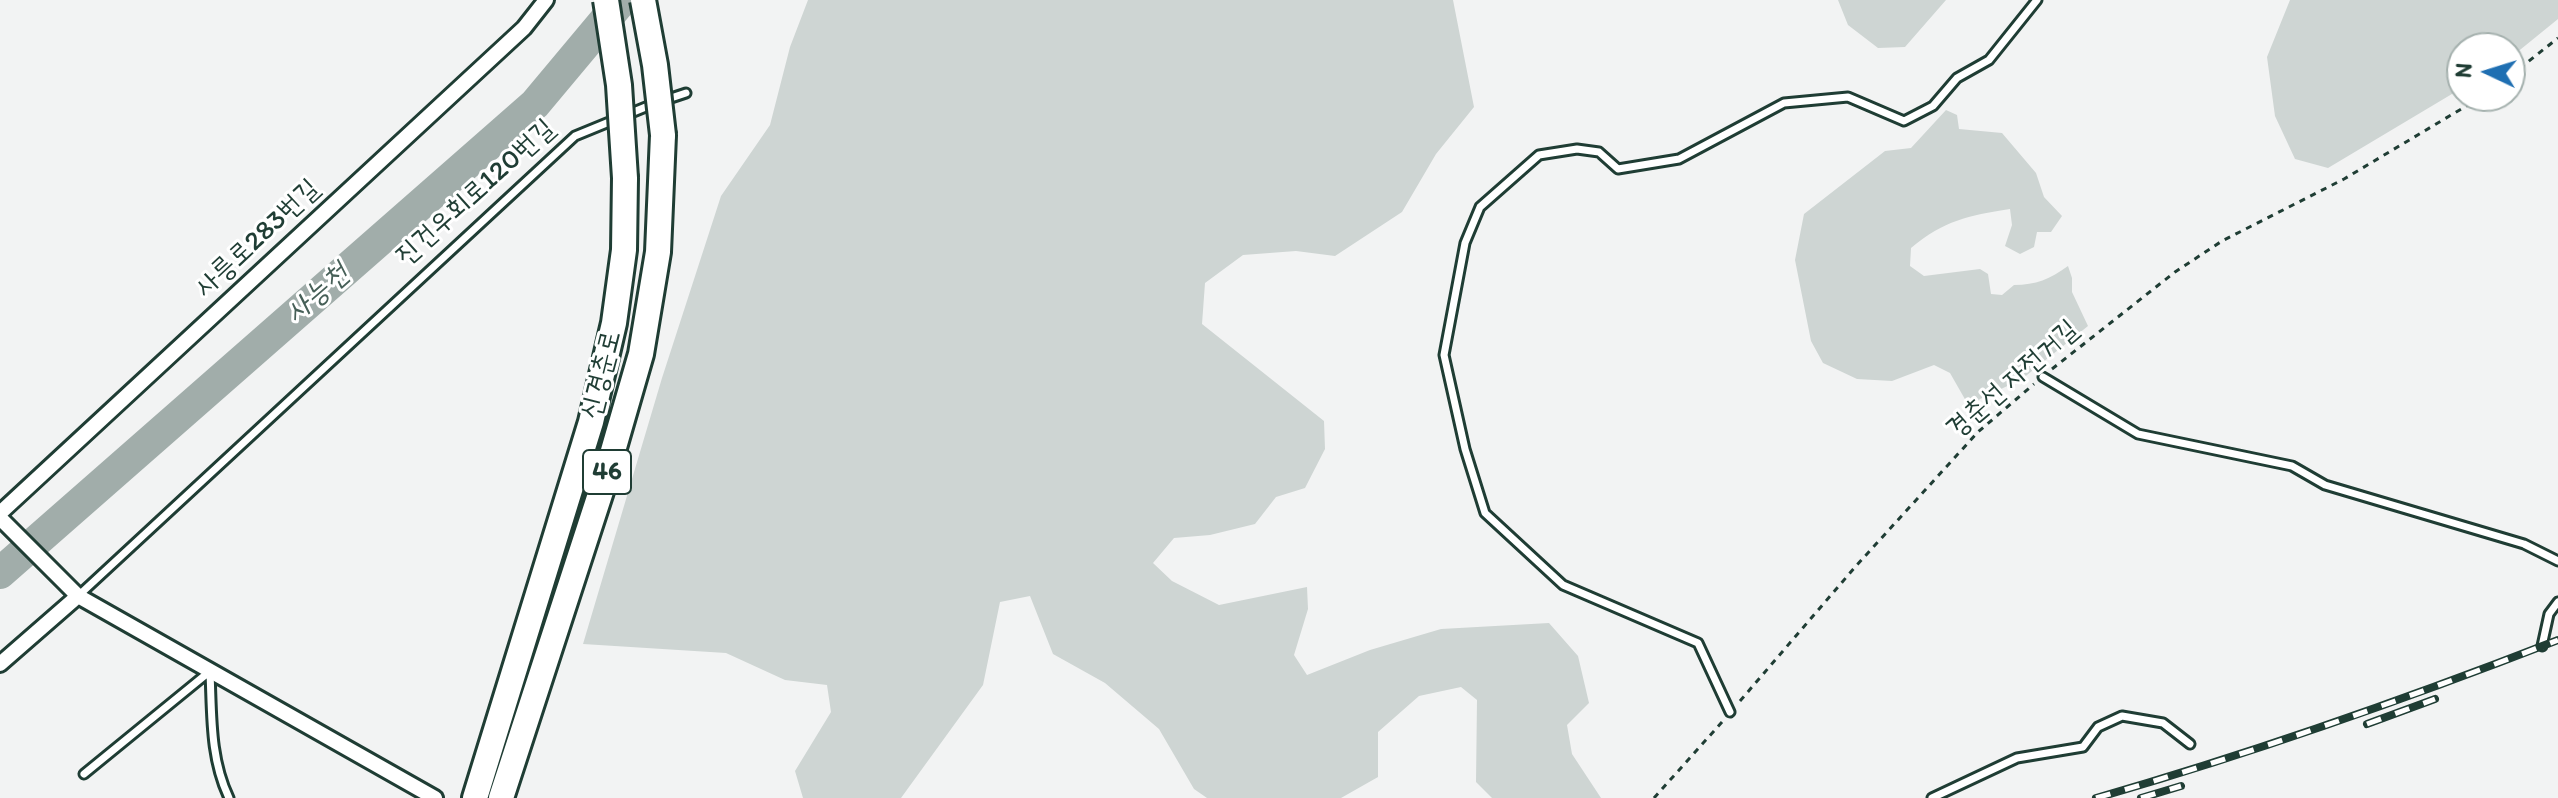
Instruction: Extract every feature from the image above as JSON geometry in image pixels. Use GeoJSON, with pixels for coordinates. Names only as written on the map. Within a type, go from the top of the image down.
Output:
{"type":"FeatureCollection","features":[{"type":"Feature","properties":{"kind":"highway","name":"신경춘로"},"geometry":{"type":"LineString","coordinates":[[475,798],[591,422],[614,323],[624,250],[625,178],[619,85],[606,0]]}},
{"type":"Feature","properties":{"kind":"highway","name":"신경춘로"},"geometry":{"type":"LineString","coordinates":[[501,798],[604,482],[641,354],[658,252],[663,135],[643,0]]}},
{"type":"Feature","properties":{"kind":"street","name":"사릉로283번길"},"geometry":{"type":"LineString","coordinates":[[0,515],[524,28],[546,0]]}},
{"type":"Feature","properties":{"kind":"street"},"geometry":{"type":"LineString","coordinates":[[0,515],[78,596],[435,798]]}},
{"type":"Feature","properties":{"kind":"street","name":"진건우회로120번길"},"geometry":{"type":"LineString","coordinates":[[0,664],[78,596]]}},
{"type":"Feature","properties":{"kind":"lane"},"geometry":{"type":"LineString","coordinates":[[1730,712],[1698,643],[1563,585],[1485,513],[1465,449],[1444,355],[1465,243],[1480,207],[1539,155],[1577,149],[1599,152],[1618,169],[1679,159],[1784,103],[1848,97],[1904,121],[1933,106],[1957,78],[1989,60],[2037,0]]}},
{"type":"Feature","properties":{"kind":"lane","name":"진건우회로120번길"},"geometry":{"type":"LineString","coordinates":[[78,596],[575,136],[686,93]]}},
{"type":"Feature","properties":{"kind":"lane"},"geometry":{"type":"LineString","coordinates":[[2043,377],[2138,434],[2292,466],[2325,485],[2524,544],[2558,561]]}},
{"type":"Feature","properties":{"kind":"lane"},"geometry":{"type":"LineString","coordinates":[[2542,646],[2549,614],[2558,602]]}},
{"type":"Feature","properties":{"kind":"lane"},"geometry":{"type":"LineString","coordinates":[[84,774],[210,671]]}},
{"type":"Feature","properties":{"kind":"lane"},"geometry":{"type":"LineString","coordinates":[[210,671],[213,751],[218,775],[229,798]]}},
{"type":"Feature","properties":{"kind":"lane"},"geometry":{"type":"LineString","coordinates":[[1932,798],[2017,758],[2083,747],[2098,727],[2122,716],[2163,723],[2190,744]]}},
{"type":"Feature","properties":{"kind":"path"},"geometry":{"type":"LineString","coordinates":[[2526,63],[2558,38]]}},
{"type":"Feature","properties":{"kind":"path","name":"경춘선 자전거길"},"geometry":{"type":"LineString","coordinates":[[1654,798],[1856,566],[1978,432],[2175,272],[2222,241],[2344,179],[2456,112]]}},
{"type":"Feature","properties":{"kind":"shaded area"},"geometry":{"type":"Polygon","coordinates":[[[808,0],[1453,0],[1474,107],[1436,154],[1402,212],[1335,256],[1296,251],[1243,255],[1205,283],[1202,324],[1324,421],[1325,449],[1305,488],[1276,497],[1255,524],[1210,535],[1174,538],[1153,563],[1172,581],[1219,605],[1307,587],[1308,609],[1294,655],[1307,675],[1370,650],[1441,629],[1549,623],[1578,656],[1589,703],[1567,725],[1572,754],[1601,798],[1492,798],[1476,782],[1477,700],[1461,687],[1419,696],[1378,732],[1378,777],[1341,798],[1207,798],[1194,789],[1159,729],[1105,683],[1053,654],[1030,596],[1000,602],[983,685],[901,798],[803,798],[795,771],[831,712],[827,685],[785,680],[726,653],[583,644],[662,378],[721,196],[770,125],[790,47],[808,0]]]}},
{"type":"Feature","properties":{"kind":"shaded area"},"geometry":{"type":"Polygon","coordinates":[[[1838,0],[1946,0],[1905,47],[1878,48],[1848,25],[1838,0]]]}},
{"type":"Feature","properties":{"kind":"shaded area"},"geometry":{"type":"Polygon","coordinates":[[[2290,0],[2558,0],[2558,19],[2526,45],[2526,32],[2446,32],[2446,98],[2328,168],[2295,159],[2275,116],[2267,57],[2290,0]]]}},
{"type":"Feature","properties":{"kind":"shaded area"},"geometry":{"type":"Polygon","coordinates":[[[1946,110],[1957,115],[1959,129],[2002,133],[2036,173],[2044,197],[2062,216],[2051,232],[2037,232],[2034,247],[2020,254],[2005,246],[2012,225],[2010,209],[1957,221],[1935,231],[1911,248],[1910,266],[1924,276],[1980,269],[1988,274],[1991,294],[2002,295],[2014,285],[2042,280],[2068,266],[2072,292],[2088,326],[2022,379],[1980,399],[1970,408],[1950,373],[1934,365],[1892,381],[1857,379],[1823,363],[1811,341],[1795,260],[1804,214],[1885,151],[1911,148],[1946,110]]]}},
{"type":"Feature","properties":{"kind":"waterway","name":"사능천"},"geometry":{"type":"LineString","coordinates":[[0,573],[535,104],[622,0]]}},
{"type":"Feature","properties":{"kind":"railway"},"geometry":{"type":"LineString","coordinates":[[2096,798],[2329,724],[2558,640]]}},
{"type":"Feature","properties":{"kind":"railway"},"geometry":{"type":"LineString","coordinates":[[2367,724],[2435,699]]}},
{"type":"Feature","properties":{"kind":"railway"},"geometry":{"type":"LineString","coordinates":[[2141,798],[2181,786]]}}]}
